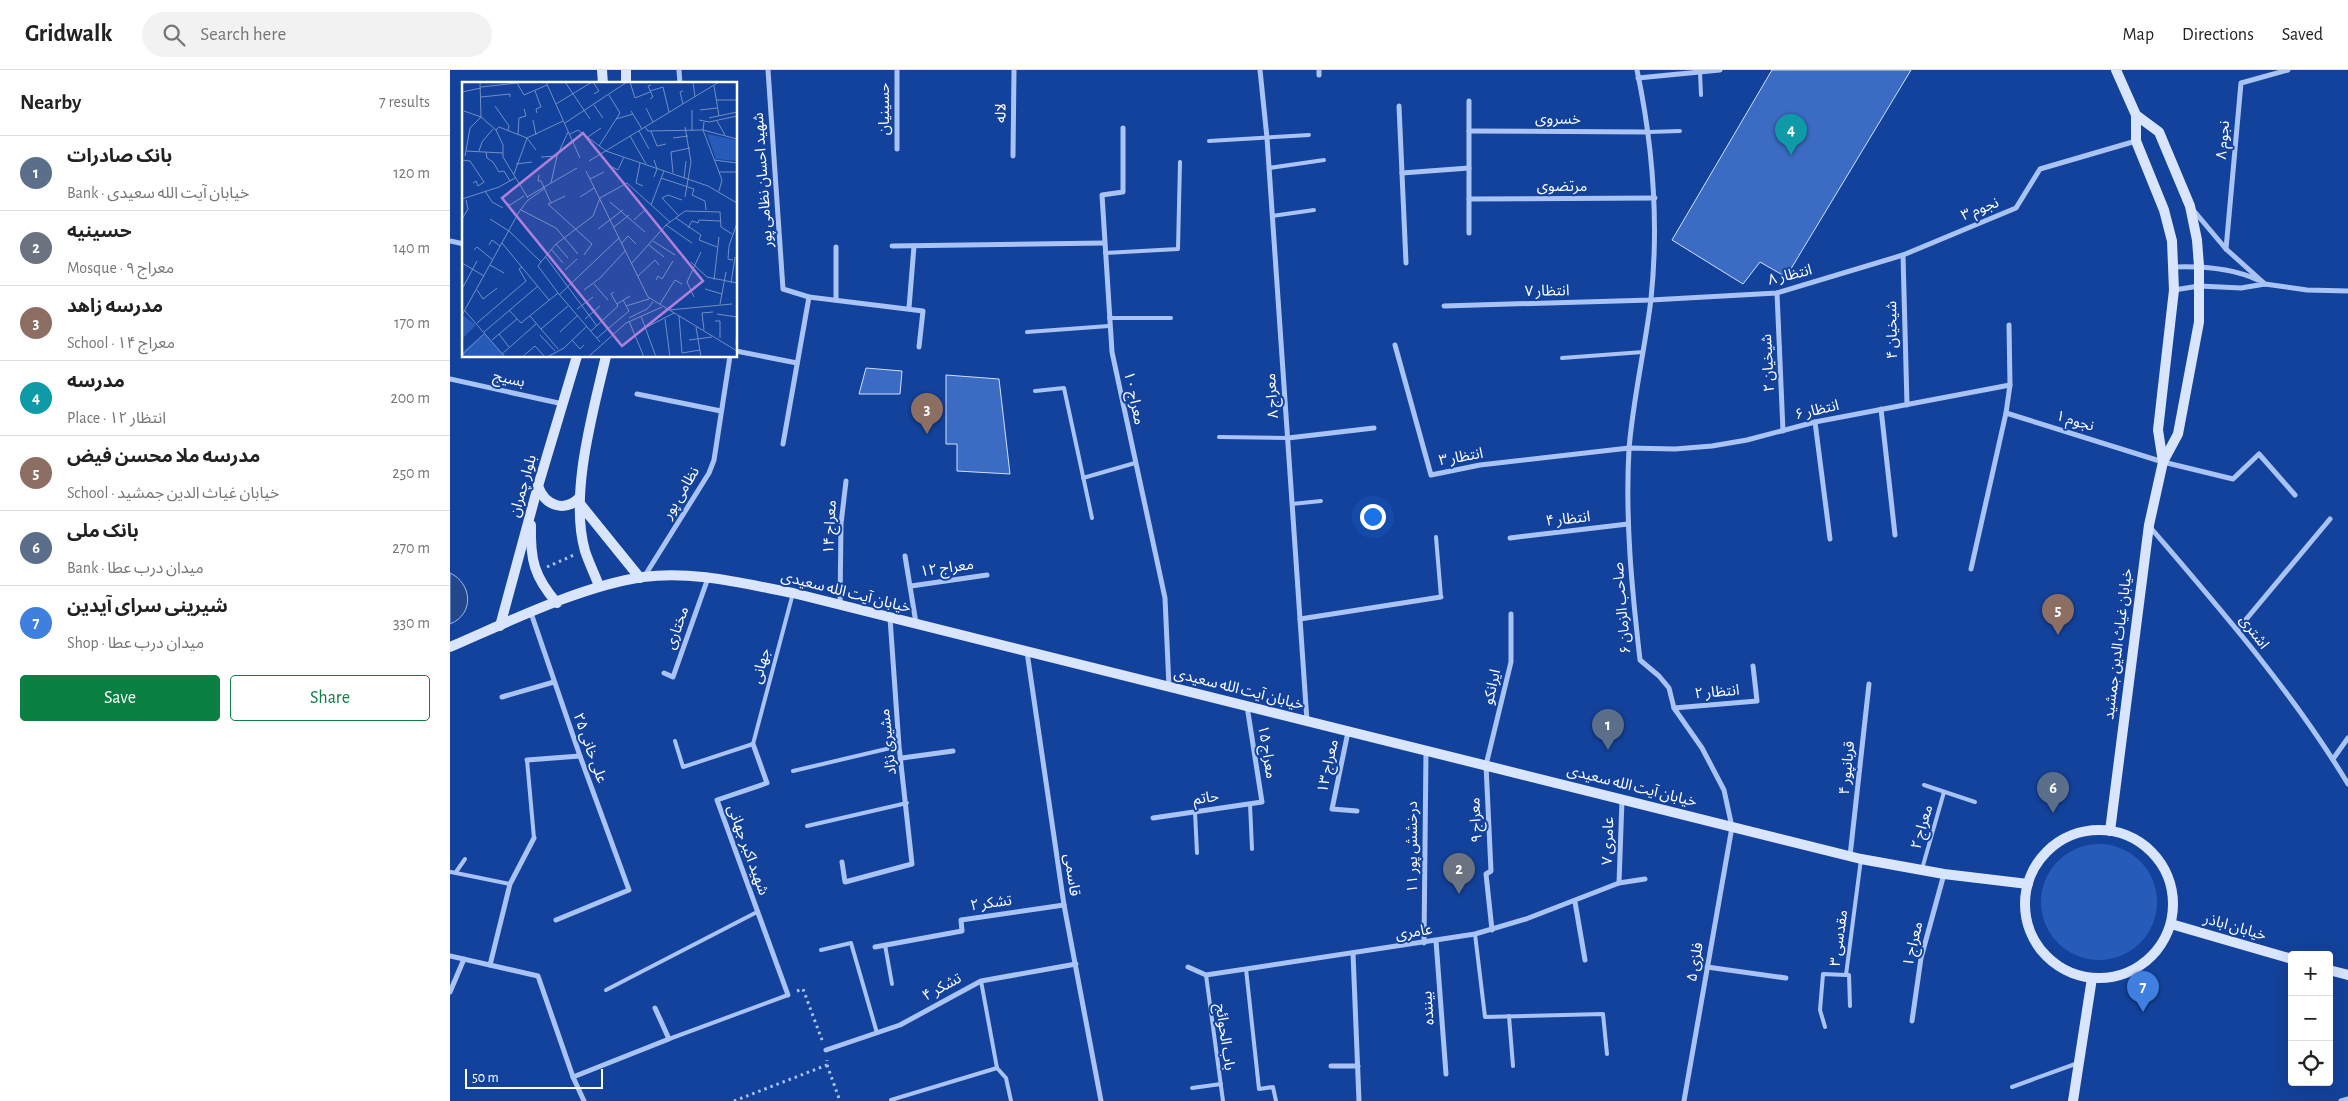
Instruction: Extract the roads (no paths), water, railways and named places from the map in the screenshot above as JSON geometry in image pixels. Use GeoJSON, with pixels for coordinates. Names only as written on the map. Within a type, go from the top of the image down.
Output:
{"type":"FeatureCollection","features":[{"type":"Feature","properties":{"kind":"main road","name":"خیابان غیاث الدین جمشید"},"geometry":{"type":"LineString","coordinates":[[2116,70],[2136,115],[2136,141],[2164,210],[2172,241],[2174,290],[2158,430],[2163,462]]}},
{"type":"Feature","properties":{"kind":"main road","name":"خیابان غیاث الدین جمشید"},"geometry":{"type":"LineString","coordinates":[[2110,830],[2149,525],[2163,462],[2178,434],[2199,322],[2197,240],[2190,206],[2159,132],[2136,115]]}},
{"type":"Feature","properties":{"kind":"main road","name":"بلوار چمران"},"geometry":{"type":"LineString","coordinates":[[500,626],[538,486],[576,358]]}},
{"type":"Feature","properties":{"kind":"main road"},"geometry":{"type":"LineString","coordinates":[[599,586],[585,550],[581,527],[581,501],[588,432],[606,358]]}},
{"type":"Feature","properties":{"kind":"main road"},"geometry":{"type":"LineString","coordinates":[[538,486],[544,499],[557,506],[570,505],[581,501]]}},
{"type":"Feature","properties":{"kind":"main road"},"geometry":{"type":"LineString","coordinates":[[581,501],[642,577]]}},
{"type":"Feature","properties":{"kind":"main road"},"geometry":{"type":"LineString","coordinates":[[532,509],[530,553],[536,572],[557,603]]}},
{"type":"Feature","properties":{"kind":"main road","name":"خیابان آیت الله سعیدی"},"geometry":{"type":"LineString","coordinates":[[450,647],[599,586],[642,577],[708,578],[793,593],[1861,859],[1944,874],[2028,884]]}},
{"type":"Feature","properties":{"kind":"main road"},"geometry":{"type":"LineString","coordinates":[[2110,830],[2130,836],[2142,844],[2162,863],[2171,882],[2173,896],[2171,924],[2163,943],[2150,959],[2132,971],[2113,977],[2092,978],[2071,973],[2052,962],[2038,946],[2028,927],[2025,905],[2028,884],[2037,864],[2050,848],[2068,837],[2088,831],[2110,830]]}},
{"type":"Feature","properties":{"kind":"main road","name":"خیابان اباذر"},"geometry":{"type":"LineString","coordinates":[[2171,924],[2288,958]]}},
{"type":"Feature","properties":{"kind":"main road"},"geometry":{"type":"LineString","coordinates":[[2333,971],[2348,975]]}},
{"type":"Feature","properties":{"kind":"main road"},"geometry":{"type":"LineString","coordinates":[[2073,1101],[2092,978]]}},
{"type":"Feature","properties":{"kind":"street","name":"شهید احسان نظامی پور"},"geometry":{"type":"LineString","coordinates":[[768,70],[783,289],[810,297]]}},
{"type":"Feature","properties":{"kind":"street","name":"حسینیان"},"geometry":{"type":"LineString","coordinates":[[897,70],[897,149]]}},
{"type":"Feature","properties":{"kind":"street","name":"لاله"},"geometry":{"type":"LineString","coordinates":[[1013,156],[1014,70]]}},
{"type":"Feature","properties":{"kind":"street","name":"معراج ۸"},"geometry":{"type":"LineString","coordinates":[[1260,70],[1267,138],[1308,721]]}},
{"type":"Feature","properties":{"kind":"street","name":"صاحب الزمان ۶"},"geometry":{"type":"LineString","coordinates":[[1637,70],[1648,132],[1655,198],[1651,300],[1629,448],[1628,524],[1640,660],[1660,676],[1669,688],[1674,708],[1702,748],[1724,790],[1732,827]]}},
{"type":"Feature","properties":{"kind":"street"},"geometry":{"type":"LineString","coordinates":[[1638,78],[1720,70]]}},
{"type":"Feature","properties":{"kind":"street","name":"نجوم ۸"},"geometry":{"type":"LineString","coordinates":[[2226,249],[2241,83],[2288,70]]}},
{"type":"Feature","properties":{"kind":"street"},"geometry":{"type":"LineString","coordinates":[[1469,101],[1469,233]]}},
{"type":"Feature","properties":{"kind":"street"},"geometry":{"type":"LineString","coordinates":[[1399,106],[1406,262]]}},
{"type":"Feature","properties":{"kind":"street","name":"معراج ۱۰"},"geometry":{"type":"LineString","coordinates":[[1123,128],[1123,192],[1102,195],[1109,326],[1116,380],[1165,598],[1169,687]]}},
{"type":"Feature","properties":{"kind":"street","name":"خسروی"},"geometry":{"type":"LineString","coordinates":[[1469,131],[1648,132]]}},
{"type":"Feature","properties":{"kind":"street","name":"نجوم ۳"},"geometry":{"type":"LineString","coordinates":[[1903,255],[2016,208],[2040,169],[2136,141]]}},
{"type":"Feature","properties":{"kind":"street"},"geometry":{"type":"LineString","coordinates":[[1402,173],[1469,168]]}},
{"type":"Feature","properties":{"kind":"street","name":"مرتضوی"},"geometry":{"type":"LineString","coordinates":[[1469,199],[1655,198]]}},
{"type":"Feature","properties":{"kind":"street"},"geometry":{"type":"LineString","coordinates":[[2190,206],[2226,249],[2265,284]]}},
{"type":"Feature","properties":{"kind":"street"},"geometry":{"type":"LineString","coordinates":[[892,246],[1104,243]]}},
{"type":"Feature","properties":{"kind":"street"},"geometry":{"type":"LineString","coordinates":[[910,308],[914,246]]}},
{"type":"Feature","properties":{"kind":"street"},"geometry":{"type":"LineString","coordinates":[[836,247],[836,300]]}},
{"type":"Feature","properties":{"kind":"street","name":"انتظار ۸"},"geometry":{"type":"LineString","coordinates":[[1651,300],[1777,293],[1903,255]]}},
{"type":"Feature","properties":{"kind":"street","name":"شیخیان ۴"},"geometry":{"type":"LineString","coordinates":[[1903,255],[1907,405]]}},
{"type":"Feature","properties":{"kind":"street"},"geometry":{"type":"LineString","coordinates":[[2174,267],[2199,266],[2244,273],[2265,284]]}},
{"type":"Feature","properties":{"kind":"street"},"geometry":{"type":"LineString","coordinates":[[2174,290],[2199,286],[2241,288],[2265,284],[2307,290],[2348,292]]}},
{"type":"Feature","properties":{"kind":"street","name":"شیخیان ۲"},"geometry":{"type":"LineString","coordinates":[[1777,293],[1783,431]]}},
{"type":"Feature","properties":{"kind":"street"},"geometry":{"type":"LineString","coordinates":[[783,444],[810,297],[923,311],[919,347]]}},
{"type":"Feature","properties":{"kind":"street","name":"انتظار ۷"},"geometry":{"type":"LineString","coordinates":[[1444,306],[1651,300]]}},
{"type":"Feature","properties":{"kind":"street"},"geometry":{"type":"LineString","coordinates":[[1971,569],[2006,413],[2010,385],[2009,325]]}},
{"type":"Feature","properties":{"kind":"street","name":"انتظار ۳"},"geometry":{"type":"LineString","coordinates":[[1395,345],[1430,475],[1480,465],[1629,448]]}},
{"type":"Feature","properties":{"kind":"street"},"geometry":{"type":"LineString","coordinates":[[738,351],[797,363]]}},
{"type":"Feature","properties":{"kind":"street","name":"نظامی پور"},"geometry":{"type":"LineString","coordinates":[[642,577],[709,473],[714,460],[730,358]]}},
{"type":"Feature","properties":{"kind":"street","name":"بسیج"},"geometry":{"type":"LineString","coordinates":[[450,379],[563,404]]}},
{"type":"Feature","properties":{"kind":"street","name":"انتظار ۶"},"geometry":{"type":"LineString","coordinates":[[1629,448],[1675,449],[1712,446],[1783,431],[1815,422],[2010,385]]}},
{"type":"Feature","properties":{"kind":"street"},"geometry":{"type":"LineString","coordinates":[[637,394],[721,411]]}},
{"type":"Feature","properties":{"kind":"street"},"geometry":{"type":"LineString","coordinates":[[1881,409],[1895,535]]}},
{"type":"Feature","properties":{"kind":"street","name":"نجوم ۱"},"geometry":{"type":"LineString","coordinates":[[2006,413],[2163,462]]}},
{"type":"Feature","properties":{"kind":"street"},"geometry":{"type":"LineString","coordinates":[[1815,422],[1830,539]]}},
{"type":"Feature","properties":{"kind":"street"},"geometry":{"type":"LineString","coordinates":[[1288,438],[1374,428]]}},
{"type":"Feature","properties":{"kind":"street"},"geometry":{"type":"LineString","coordinates":[[2163,462],[2233,479],[2260,454],[2295,495]]}},
{"type":"Feature","properties":{"kind":"street","name":"معراج ۱۴"},"geometry":{"type":"LineString","coordinates":[[840,605],[841,524],[846,481]]}},
{"type":"Feature","properties":{"kind":"street"},"geometry":{"type":"LineString","coordinates":[[2238,630],[2330,519]]}},
{"type":"Feature","properties":{"kind":"street","name":"انتظار ۴"},"geometry":{"type":"LineString","coordinates":[[1510,538],[1628,524]]}},
{"type":"Feature","properties":{"kind":"street","name":"اشتری"},"geometry":{"type":"LineString","coordinates":[[2149,525],[2238,630],[2333,759],[2348,784]]}},
{"type":"Feature","properties":{"kind":"street","name":"معراج ۱۲"},"geometry":{"type":"LineString","coordinates":[[905,556],[916,624]]}},
{"type":"Feature","properties":{"kind":"street","name":"معراج ۱۲"},"geometry":{"type":"LineString","coordinates":[[910,586],[987,575]]}},
{"type":"Feature","properties":{"kind":"street","name":"مختاری"},"geometry":{"type":"LineString","coordinates":[[664,673],[673,676],[708,578]]}},
{"type":"Feature","properties":{"kind":"street"},"geometry":{"type":"LineString","coordinates":[[1300,619],[1441,597]]}},
{"type":"Feature","properties":{"kind":"street","name":"علی خانی ۲۵"},"geometry":{"type":"LineString","coordinates":[[531,613],[580,756],[629,890],[556,920]]}},
{"type":"Feature","properties":{"kind":"street","name":"ایرانکو"},"geometry":{"type":"LineString","coordinates":[[1486,766],[1511,662],[1511,614]]}},
{"type":"Feature","properties":{"kind":"street","name":"مشیری نژاد"},"geometry":{"type":"LineString","coordinates":[[842,862],[845,882],[912,864],[907,803],[899,746],[890,617]]}},
{"type":"Feature","properties":{"kind":"street","name":"قاسمی"},"geometry":{"type":"LineString","coordinates":[[1028,652],[1064,905],[1101,1101]]}},
{"type":"Feature","properties":{"kind":"street","name":"انتظار ۲"},"geometry":{"type":"LineString","coordinates":[[1674,708],[1757,701],[1753,666]]}},
{"type":"Feature","properties":{"kind":"street"},"geometry":{"type":"LineString","coordinates":[[502,697],[554,682]]}},
{"type":"Feature","properties":{"kind":"street","name":"قربانپور ۴"},"geometry":{"type":"LineString","coordinates":[[1850,856],[1869,684]]}},
{"type":"Feature","properties":{"kind":"street","name":"معراج ۱۵"},"geometry":{"type":"LineString","coordinates":[[1247,706],[1262,802]]}},
{"type":"Feature","properties":{"kind":"street","name":"معراج ۱۳"},"geometry":{"type":"LineString","coordinates":[[1348,731],[1332,809],[1357,811]]}},
{"type":"Feature","properties":{"kind":"street"},"geometry":{"type":"LineString","coordinates":[[2333,759],[2348,738]]}},
{"type":"Feature","properties":{"kind":"street","name":"شهید اکبر جهانی"},"geometry":{"type":"LineString","coordinates":[[753,744],[767,783],[717,800],[788,995]]}},
{"type":"Feature","properties":{"kind":"street"},"geometry":{"type":"LineString","coordinates":[[902,758],[953,750]]}},
{"type":"Feature","properties":{"kind":"street","name":"درخشش پور ۱۱"},"geometry":{"type":"LineString","coordinates":[[1424,943],[1426,750]]}},
{"type":"Feature","properties":{"kind":"street"},"geometry":{"type":"LineString","coordinates":[[527,760],[580,756]]}},
{"type":"Feature","properties":{"kind":"street","name":"معراج ۹"},"geometry":{"type":"LineString","coordinates":[[1486,766],[1491,871],[1486,874],[1492,930]]}},
{"type":"Feature","properties":{"kind":"street","name":"عامری ۷"},"geometry":{"type":"LineString","coordinates":[[1619,883],[1622,799]]}},
{"type":"Feature","properties":{"kind":"street","name":"حاتم"},"geometry":{"type":"LineString","coordinates":[[1153,818],[1262,802]]}},
{"type":"Feature","properties":{"kind":"street","name":"فلزی ۵"},"geometry":{"type":"LineString","coordinates":[[1684,1101],[1732,827]]}},
{"type":"Feature","properties":{"kind":"street"},"geometry":{"type":"LineString","coordinates":[[490,965],[510,884],[534,838]]}},
{"type":"Feature","properties":{"kind":"street","name":"معراج ۱"},"geometry":{"type":"LineString","coordinates":[[1912,1021],[1921,958],[1944,874]]}},
{"type":"Feature","properties":{"kind":"street","name":"عامری"},"geometry":{"type":"LineString","coordinates":[[1206,976],[1475,934],[1575,902],[1619,883],[1645,879]]}},
{"type":"Feature","properties":{"kind":"street"},"geometry":{"type":"LineString","coordinates":[[1575,902],[1585,960]]}},
{"type":"Feature","properties":{"kind":"street","name":"تشکر ۲"},"geometry":{"type":"LineString","coordinates":[[875,947],[962,931],[961,920],[1064,905]]}},
{"type":"Feature","properties":{"kind":"street","name":"بیننده"},"geometry":{"type":"LineString","coordinates":[[1436,941],[1446,1074]]}},
{"type":"Feature","properties":{"kind":"street"},"geometry":{"type":"LineString","coordinates":[[1354,953],[1359,1101]]}},
{"type":"Feature","properties":{"kind":"street"},"geometry":{"type":"LineString","coordinates":[[450,956],[538,976],[573,1077],[584,1101]]}},
{"type":"Feature","properties":{"kind":"street"},"geometry":{"type":"LineString","coordinates":[[450,992],[464,959]]}},
{"type":"Feature","properties":{"kind":"street","name":"تشکر ۴"},"geometry":{"type":"LineString","coordinates":[[826,1050],[900,1025],[981,981],[1076,964]]}},
{"type":"Feature","properties":{"kind":"street"},"geometry":{"type":"LineString","coordinates":[[1188,967],[1206,976]]}},
{"type":"Feature","properties":{"kind":"street"},"geometry":{"type":"LineString","coordinates":[[1707,967],[1786,978]]}},
{"type":"Feature","properties":{"kind":"street"},"geometry":{"type":"LineString","coordinates":[[573,1077],[669,1039],[655,1008]]}},
{"type":"Feature","properties":{"kind":"street"},"geometry":{"type":"LineString","coordinates":[[1331,1066],[1358,1066]]}},
{"type":"Feature","properties":{"kind":"street"},"geometry":{"type":"LineString","coordinates":[[2341,1101],[2348,1099]]}},
{"type":"Feature","properties":{"kind":"lane"},"geometry":{"type":"LineString","coordinates":[[1700,72],[1701,94]]}},
{"type":"Feature","properties":{"kind":"lane"},"geometry":{"type":"LineString","coordinates":[[1648,132],[1680,131]]}},
{"type":"Feature","properties":{"kind":"lane"},"geometry":{"type":"LineString","coordinates":[[1209,142],[1309,135]]}},
{"type":"Feature","properties":{"kind":"lane"},"geometry":{"type":"LineString","coordinates":[[1269,168],[1324,160]]}},
{"type":"Feature","properties":{"kind":"lane"},"geometry":{"type":"LineString","coordinates":[[1105,253],[1178,249],[1180,162]]}},
{"type":"Feature","properties":{"kind":"lane"},"geometry":{"type":"LineString","coordinates":[[1272,216],[1314,210]]}},
{"type":"Feature","properties":{"kind":"lane"},"geometry":{"type":"LineString","coordinates":[[1109,318],[1170,318]]}},
{"type":"Feature","properties":{"kind":"lane"},"geometry":{"type":"LineString","coordinates":[[1027,332],[1109,326]]}},
{"type":"Feature","properties":{"kind":"lane"},"geometry":{"type":"LineString","coordinates":[[1562,358],[1643,352]]}},
{"type":"Feature","properties":{"kind":"lane"},"geometry":{"type":"LineString","coordinates":[[1035,391],[1064,388],[1092,518]]}},
{"type":"Feature","properties":{"kind":"lane"},"geometry":{"type":"LineString","coordinates":[[1219,437],[1288,438]]}},
{"type":"Feature","properties":{"kind":"lane"},"geometry":{"type":"LineString","coordinates":[[1083,478],[1135,463]]}},
{"type":"Feature","properties":{"kind":"lane"},"geometry":{"type":"LineString","coordinates":[[1292,504],[1321,500]]}},
{"type":"Feature","properties":{"kind":"lane"},"geometry":{"type":"LineString","coordinates":[[1436,537],[1441,597]]}},
{"type":"Feature","properties":{"kind":"lane","name":"جهانی"},"geometry":{"type":"LineString","coordinates":[[753,744],[793,593]]}},
{"type":"Feature","properties":{"kind":"lane"},"geometry":{"type":"LineString","coordinates":[[675,741],[683,767],[753,744]]}},
{"type":"Feature","properties":{"kind":"lane"},"geometry":{"type":"LineString","coordinates":[[793,771],[899,746]]}},
{"type":"Feature","properties":{"kind":"lane"},"geometry":{"type":"LineString","coordinates":[[527,760],[534,838]]}},
{"type":"Feature","properties":{"kind":"lane"},"geometry":{"type":"LineString","coordinates":[[1924,785],[1974,802]]}},
{"type":"Feature","properties":{"kind":"lane","name":"معراج ۲"},"geometry":{"type":"LineString","coordinates":[[1922,869],[1944,792]]}},
{"type":"Feature","properties":{"kind":"lane"},"geometry":{"type":"LineString","coordinates":[[807,826],[907,803]]}},
{"type":"Feature","properties":{"kind":"lane"},"geometry":{"type":"LineString","coordinates":[[1250,804],[1252,849]]}},
{"type":"Feature","properties":{"kind":"lane"},"geometry":{"type":"LineString","coordinates":[[1195,812],[1197,853]]}},
{"type":"Feature","properties":{"kind":"lane"},"geometry":{"type":"LineString","coordinates":[[465,859],[454,872],[510,884]]}},
{"type":"Feature","properties":{"kind":"lane","name":"مقدسی ۳"},"geometry":{"type":"LineString","coordinates":[[1825,1027],[1820,1010],[1823,974],[1846,974],[1861,859]]}},
{"type":"Feature","properties":{"kind":"lane"},"geometry":{"type":"LineString","coordinates":[[606,990],[757,912]]}},
{"type":"Feature","properties":{"kind":"lane"},"geometry":{"type":"LineString","coordinates":[[1475,934],[1485,1017],[1603,1014],[1607,1054]]}},
{"type":"Feature","properties":{"kind":"lane"},"geometry":{"type":"LineString","coordinates":[[821,950],[851,943],[877,1033]]}},
{"type":"Feature","properties":{"kind":"lane"},"geometry":{"type":"LineString","coordinates":[[885,945],[892,984]]}},
{"type":"Feature","properties":{"kind":"lane"},"geometry":{"type":"LineString","coordinates":[[1246,969],[1259,1089],[1273,1087],[1276,1101]]}},
{"type":"Feature","properties":{"kind":"lane"},"geometry":{"type":"LineString","coordinates":[[1846,974],[1849,974],[1850,1006]]}},
{"type":"Feature","properties":{"kind":"lane","name":"باب الحوائج"},"geometry":{"type":"LineString","coordinates":[[1206,976],[1223,1101]]}},
{"type":"Feature","properties":{"kind":"lane"},"geometry":{"type":"LineString","coordinates":[[981,981],[997,1068],[1006,1078],[1011,1101]]}},
{"type":"Feature","properties":{"kind":"lane"},"geometry":{"type":"LineString","coordinates":[[669,1039],[788,995]]}},
{"type":"Feature","properties":{"kind":"lane"},"geometry":{"type":"LineString","coordinates":[[1509,1016],[1513,1066]]}},
{"type":"Feature","properties":{"kind":"lane"},"geometry":{"type":"LineString","coordinates":[[2012,1087],[2078,1063]]}},
{"type":"Feature","properties":{"kind":"lane"},"geometry":{"type":"LineString","coordinates":[[891,1100],[997,1068]]}},
{"type":"Feature","properties":{"kind":"lane"},"geometry":{"type":"LineString","coordinates":[[1192,1088],[1221,1084]]}},
{"type":"Feature","properties":{"kind":"place","name":"مدرسه"},"geometry":{"type":"Point","coordinates":[1791,155]}},
{"type":"Feature","properties":{"kind":"place","name":"مدرسه زاهد"},"geometry":{"type":"Point","coordinates":[927,434]}},
{"type":"Feature","properties":{"kind":"place","name":"مدرسه ملا محسن فیض"},"geometry":{"type":"Point","coordinates":[2058,635]}},
{"type":"Feature","properties":{"kind":"place","name":"بانک صادرات"},"geometry":{"type":"Point","coordinates":[1608,750]}},
{"type":"Feature","properties":{"kind":"place","name":"بانک ملی"},"geometry":{"type":"Point","coordinates":[2053,813]}},
{"type":"Feature","properties":{"kind":"place","name":"حسینیه"},"geometry":{"type":"Point","coordinates":[1459,894]}},
{"type":"Feature","properties":{"kind":"place","name":"شیرینی سرای آیدین"},"geometry":{"type":"Point","coordinates":[2143,1012]}}]}
